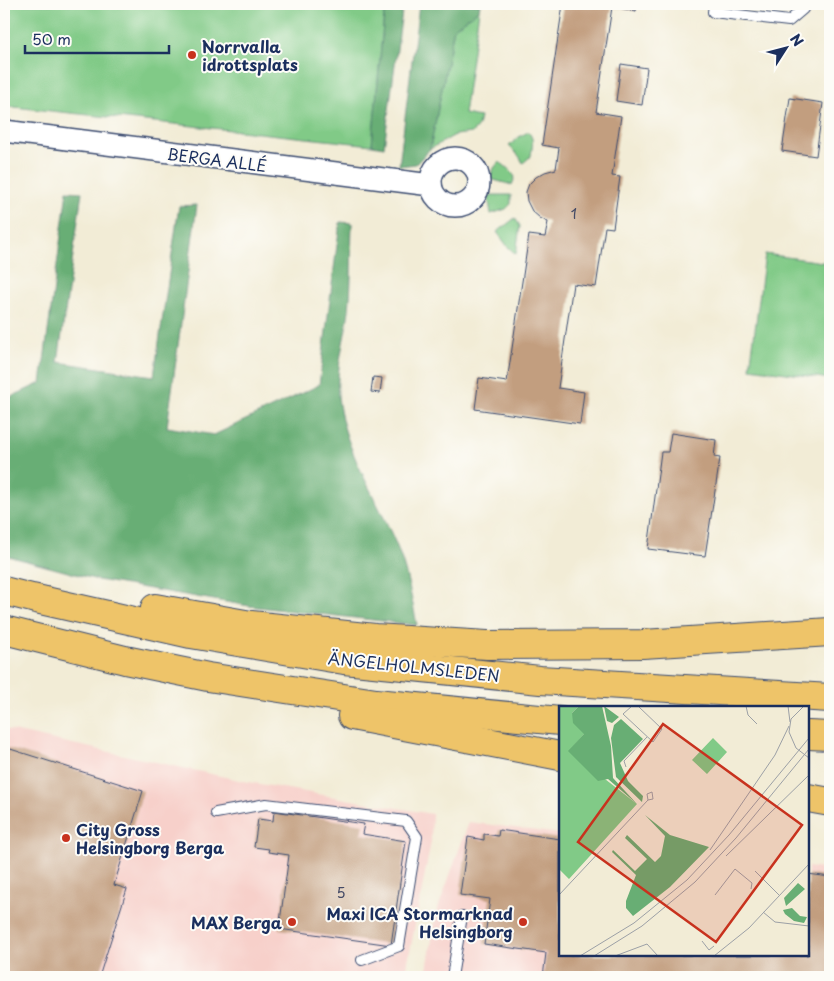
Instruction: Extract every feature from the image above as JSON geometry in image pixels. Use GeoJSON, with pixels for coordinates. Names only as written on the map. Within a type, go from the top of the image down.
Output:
{"type":"FeatureCollection","features":[{"type":"Feature","properties":{"kind":"highway"},"geometry":{"type":"LineString","coordinates":[[4,572],[99,598],[241,623],[375,638],[487,645],[643,644],[830,632]]}},
{"type":"Feature","properties":{"kind":"highway","name":"ÄNGELHOLMSLEDEN"},"geometry":{"type":"LineString","coordinates":[[4,591],[191,634],[344,660],[540,680],[830,698]]}},
{"type":"Feature","properties":{"kind":"highway"},"geometry":{"type":"LineString","coordinates":[[4,630],[125,660],[276,701],[559,756]]}},
{"type":"Feature","properties":{"kind":"highway"},"geometry":{"type":"LineString","coordinates":[[125,660],[208,677],[376,703],[559,721]]}},
{"type":"Feature","properties":{"kind":"highway"},"geometry":{"type":"LineString","coordinates":[[809,735],[830,736]]}},
{"type":"Feature","properties":{"kind":"highway"},"geometry":{"type":"LineString","coordinates":[[809,798],[830,802]]}},
{"type":"Feature","properties":{"kind":"street","name":"BERGA ALLÉ"},"geometry":{"type":"LineString","coordinates":[[4,132],[431,186]]}},
{"type":"Feature","properties":{"kind":"lane"},"geometry":{"type":"LineString","coordinates":[[714,4],[713,12],[789,21],[803,9],[805,4]]}},
{"type":"Feature","properties":{"kind":"lane"},"geometry":{"type":"LineString","coordinates":[[216,813],[266,804],[406,821],[417,837],[399,946],[362,960]]}},
{"type":"Feature","properties":{"kind":"lane"},"geometry":{"type":"LineString","coordinates":[[452,977],[462,916]]}},
{"type":"Feature","properties":{"kind":"shaded area"},"geometry":{"type":"Polygon","coordinates":[[[4,729],[248,782],[432,814],[431,842],[405,977],[4,977],[4,729]]]}},
{"type":"Feature","properties":{"kind":"shaded area","name":"Maxi ICA Stormarknad Helsingborg"},"geometry":{"type":"Polygon","coordinates":[[[469,822],[559,834],[559,956],[809,956],[809,867],[830,870],[830,977],[426,977],[436,914],[469,822]]]}},
{"type":"Feature","properties":{"kind":"green space","name":"Norrvalla idrottsplats"},"geometry":{"type":"Polygon","coordinates":[[[4,4],[385,4],[372,145],[4,106],[4,4]]]}},
{"type":"Feature","properties":{"kind":"green space"},"geometry":{"type":"Polygon","coordinates":[[[385,4],[403,4],[384,147],[372,145],[385,4]]]}},
{"type":"Feature","properties":{"kind":"green space"},"geometry":{"type":"Polygon","coordinates":[[[419,4],[480,4],[479,10],[454,28],[430,149],[416,164],[399,166],[419,4]]]}},
{"type":"Feature","properties":{"kind":"green space"},"geometry":{"type":"Polygon","coordinates":[[[479,10],[464,114],[480,117],[478,126],[472,133],[455,135],[430,149],[454,28],[479,10]]]}},
{"type":"Feature","properties":{"kind":"green space"},"geometry":{"type":"Polygon","coordinates":[[[528,132],[532,140],[531,156],[523,163],[509,146],[528,132]]]}},
{"type":"Feature","properties":{"kind":"green space"},"geometry":{"type":"Polygon","coordinates":[[[499,162],[508,168],[515,177],[512,185],[490,179],[494,168],[499,162]]]}},
{"type":"Feature","properties":{"kind":"green space"},"geometry":{"type":"Polygon","coordinates":[[[67,191],[82,192],[58,362],[154,376],[179,206],[197,205],[167,427],[214,435],[319,385],[340,222],[352,223],[350,299],[339,368],[339,404],[354,455],[401,558],[408,580],[417,625],[249,606],[98,580],[4,555],[4,400],[41,383],[67,191]]]}},
{"type":"Feature","properties":{"kind":"green space"},"geometry":{"type":"Polygon","coordinates":[[[488,195],[511,195],[511,204],[506,209],[491,214],[488,195]]]}},
{"type":"Feature","properties":{"kind":"green space"},"geometry":{"type":"Polygon","coordinates":[[[515,218],[520,226],[516,254],[497,232],[515,218]]]}},
{"type":"Feature","properties":{"kind":"green space"},"geometry":{"type":"Polygon","coordinates":[[[765,254],[830,263],[830,379],[750,368],[765,254]]]}},
{"type":"Feature","properties":{"kind":"building"},"geometry":{"type":"Polygon","coordinates":[[[563,4],[637,4],[636,11],[612,7],[596,112],[621,116],[612,176],[620,177],[613,228],[605,227],[596,287],[573,284],[558,388],[584,392],[580,424],[475,409],[479,378],[507,382],[529,235],[545,237],[548,222],[532,211],[527,201],[526,192],[529,184],[536,177],[556,169],[559,148],[542,145],[563,4]]]}},
{"type":"Feature","properties":{"kind":"building"},"geometry":{"type":"Polygon","coordinates":[[[740,4],[785,4],[784,11],[740,4]]]}},
{"type":"Feature","properties":{"kind":"building"},"geometry":{"type":"Polygon","coordinates":[[[621,64],[647,68],[642,105],[616,101],[621,64]]]}},
{"type":"Feature","properties":{"kind":"building"},"geometry":{"type":"Polygon","coordinates":[[[790,98],[823,103],[816,156],[782,151],[790,98]]]}},
{"type":"Feature","properties":{"kind":"building"},"geometry":{"type":"Polygon","coordinates":[[[373,377],[382,378],[380,393],[371,392],[373,377]]]}},
{"type":"Feature","properties":{"kind":"building"},"geometry":{"type":"Polygon","coordinates":[[[671,433],[716,440],[714,457],[720,458],[705,556],[648,549],[661,452],[668,452],[671,433]]]}},
{"type":"Feature","properties":{"kind":"building","name":"City Gross Helsingborg Berga"},"geometry":{"type":"Polygon","coordinates":[[[4,747],[143,791],[114,885],[127,889],[99,977],[4,977],[4,747]]]}},
{"type":"Feature","properties":{"kind":"building"},"geometry":{"type":"Polygon","coordinates":[[[274,811],[364,824],[362,834],[406,841],[391,945],[279,929],[289,855],[268,852],[269,849],[254,847],[258,819],[273,821],[274,811]]]}},
{"type":"Feature","properties":{"kind":"building","name":"Maxi ICA Stormarknad Helsingborg"},"geometry":{"type":"Polygon","coordinates":[[[499,830],[559,839],[559,956],[809,956],[809,874],[830,877],[830,977],[543,977],[546,953],[484,944],[490,899],[460,895],[468,837],[484,840],[484,834],[498,836],[499,830]]]}},
{"type":"Feature","properties":{"kind":"place","name":"Norrvalla idrottsplats"},"geometry":{"type":"Point","coordinates":[192,55]}},
{"type":"Feature","properties":{"kind":"place","name":"City Gross Helsingborg Berga"},"geometry":{"type":"Point","coordinates":[66,838]}},
{"type":"Feature","properties":{"kind":"place","name":"MAX Berga"},"geometry":{"type":"Point","coordinates":[292,922]}},
{"type":"Feature","properties":{"kind":"place","name":"Maxi ICA Stormarknad Helsingborg"},"geometry":{"type":"Point","coordinates":[523,922]}}]}
